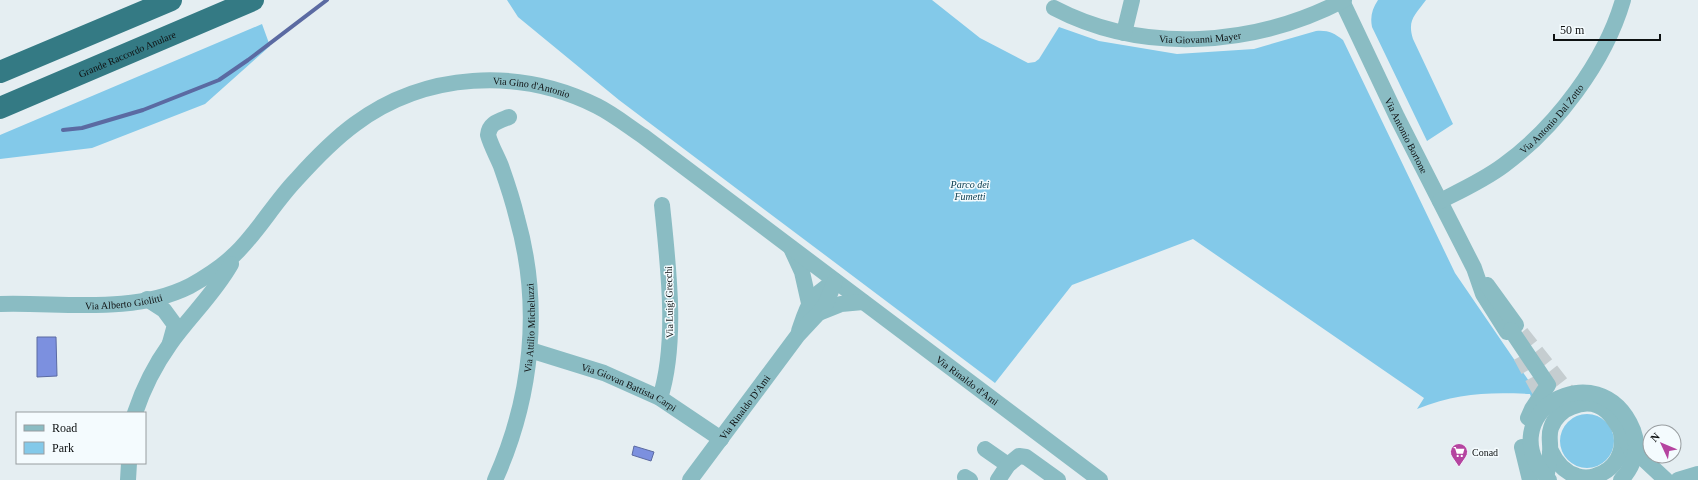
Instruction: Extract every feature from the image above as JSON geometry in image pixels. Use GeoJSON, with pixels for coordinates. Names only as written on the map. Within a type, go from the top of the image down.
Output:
{"type":"FeatureCollection","features":[{"type":"Feature","properties":{"kind":"highway"},"geometry":{"type":"LineString","coordinates":[[0,72],[171,0]]}},
{"type":"Feature","properties":{"kind":"highway","name":"Grande Raccordo Anulare"},"geometry":{"type":"LineString","coordinates":[[0,108],[253,0]]}},
{"type":"Feature","properties":{"kind":"street"},"geometry":{"type":"LineString","coordinates":[[1124,33],[1132,0]]}},
{"type":"Feature","properties":{"kind":"street","name":"Via Giovanni Mayer"},"geometry":{"type":"LineString","coordinates":[[1054,8],[1088,23],[1124,33],[1165,38],[1196,39],[1242,34],[1289,23],[1343,0]]}},
{"type":"Feature","properties":{"kind":"street","name":"Via Antonio Bortone"},"geometry":{"type":"LineString","coordinates":[[1343,0],[1397,117],[1474,268],[1502,304],[1511,329],[1548,384]]}},
{"type":"Feature","properties":{"kind":"street","name":"Via Antonio Dal Zotto"},"geometry":{"type":"LineString","coordinates":[[1440,201],[1469,187],[1505,164],[1528,145],[1562,110],[1586,76],[1605,43],[1623,0]]}},
{"type":"Feature","properties":{"kind":"street","name":"Via Gino d'Antonio"},"geometry":{"type":"LineString","coordinates":[[235,254],[300,175],[334,142],[356,124],[391,103],[432,88],[460,82],[492,80],[523,82],[551,88],[604,109],[643,136],[836,281]]}},
{"type":"Feature","properties":{"kind":"street","name":"Via Attilio Micheluzzi"},"geometry":{"type":"LineString","coordinates":[[495,480],[509,448],[518,416],[530,350],[530,288],[525,251],[510,192],[488,135],[493,124],[509,117]]}},
{"type":"Feature","properties":{"kind":"street","name":"Via Luigi Grecchi"},"geometry":{"type":"LineString","coordinates":[[660,398],[666,375],[670,331],[668,261],[662,205]]}},
{"type":"Feature","properties":{"kind":"street"},"geometry":{"type":"LineString","coordinates":[[789,245],[802,272],[815,308]]}},
{"type":"Feature","properties":{"kind":"street"},"geometry":{"type":"LineString","coordinates":[[135,412],[154,370],[170,344],[221,280],[235,254]]}},
{"type":"Feature","properties":{"kind":"street","name":"Via Alberto Giolitti"},"geometry":{"type":"LineString","coordinates":[[0,304],[96,305],[147,300],[182,289],[209,275],[235,254]]}},
{"type":"Feature","properties":{"kind":"street","name":"Via Rinaldo d'Ami"},"geometry":{"type":"LineString","coordinates":[[836,281],[1100,480]]}},
{"type":"Feature","properties":{"kind":"street","name":"Via Rinaldo D'Ami"},"geometry":{"type":"LineString","coordinates":[[690,480],[798,335],[815,308],[828,303],[836,281]]}},
{"type":"Feature","properties":{"kind":"street"},"geometry":{"type":"LineString","coordinates":[[182,289],[191,304],[192,318]]}},
{"type":"Feature","properties":{"kind":"street"},"geometry":{"type":"LineString","coordinates":[[170,344],[182,289]]}},
{"type":"Feature","properties":{"kind":"street"},"geometry":{"type":"LineString","coordinates":[[147,300],[164,310],[175,325]]}},
{"type":"Feature","properties":{"kind":"street","name":"Via Rinaldo D'Ami"},"geometry":{"type":"LineString","coordinates":[[815,308],[863,302]]}},
{"type":"Feature","properties":{"kind":"street","name":"Via Giovan Battista Carpi"},"geometry":{"type":"LineString","coordinates":[[530,350],[604,373],[660,398],[721,439]]}},
{"type":"Feature","properties":{"kind":"street"},"geometry":{"type":"LineString","coordinates":[[1530,480],[1522,451],[1525,426],[1532,410],[1548,384],[1606,410],[1613,416],[1634,452],[1666,480]]}},
{"type":"Feature","properties":{"kind":"street"},"geometry":{"type":"LineString","coordinates":[[1551,427],[1555,419],[1575,397],[1584,392],[1601,396],[1612,402],[1621,410],[1634,432],[1636,444],[1629,470],[1621,480]]}},
{"type":"Feature","properties":{"kind":"street"},"geometry":{"type":"LineString","coordinates":[[1548,477],[1544,474],[1534,457],[1531,445],[1531,433],[1539,414],[1547,406],[1558,398],[1575,397]]}},
{"type":"Feature","properties":{"kind":"street"},"geometry":{"type":"LineString","coordinates":[[1548,407],[1551,427],[1548,477]]}},
{"type":"Feature","properties":{"kind":"street"},"geometry":{"type":"LineString","coordinates":[[1550,451],[1560,466],[1575,478],[1603,478],[1619,457],[1622,447],[1620,430]]}},
{"type":"Feature","properties":{"kind":"street"},"geometry":{"type":"LineString","coordinates":[[985,449],[1008,466]]}},
{"type":"Feature","properties":{"kind":"street"},"geometry":{"type":"LineString","coordinates":[[998,480],[1008,466],[1019,456],[1026,457],[1058,480]]}},
{"type":"Feature","properties":{"kind":"street"},"geometry":{"type":"LineString","coordinates":[[128,480],[129,464]]}},
{"type":"Feature","properties":{"kind":"green space","name":"Parco dei Fumetti"},"geometry":{"type":"Polygon","coordinates":[[[507,0],[932,0],[980,38],[1028,63],[1035,62],[1039,59],[1059,27],[1099,41],[1177,54],[1254,49],[1316,31],[1331,32],[1343,40],[1455,273],[1533,387],[1536,396],[1531,397],[1530,394],[1514,393],[1473,395],[1446,400],[1417,409],[1424,398],[1193,239],[1072,285],[995,383],[619,100],[518,17],[507,0]]]}},
{"type":"Feature","properties":{"kind":"green space"},"geometry":{"type":"Polygon","coordinates":[[[1378,0],[1426,0],[1413,18],[1411,32],[1453,124],[1427,141],[1372,27],[1372,13],[1378,0]]]}},
{"type":"Feature","properties":{"kind":"green space"},"geometry":{"type":"Polygon","coordinates":[[[262,24],[270,46],[205,104],[92,148],[0,159],[0,135],[262,24]]]}},
{"type":"Feature","properties":{"kind":"green space"},"geometry":{"type":"Polygon","coordinates":[[[1582,414],[1592,414],[1602,418],[1610,426],[1614,436],[1614,446],[1610,456],[1602,464],[1592,468],[1582,468],[1572,464],[1564,456],[1560,446],[1560,436],[1564,426],[1572,418],[1582,414]]]}},
{"type":"Feature","properties":{"kind":"water"},"geometry":{"type":"Polygon","coordinates":[[[37,337],[56,337],[57,376],[37,377],[37,337]]]}},
{"type":"Feature","properties":{"kind":"water"},"geometry":{"type":"Polygon","coordinates":[[[634,446],[654,452],[651,461],[632,455],[634,446]]]}},
{"type":"Feature","properties":{"kind":"waterway"},"geometry":{"type":"LineString","coordinates":[[63,130],[82,128],[143,110],[219,80],[327,0]]}},
{"type":"Feature","properties":{"kind":"tunnel"},"geometry":{"type":"LineString","coordinates":[[1521,333],[1571,396]]}},
{"type":"Feature","properties":{"kind":"tunnel"},"geometry":{"type":"LineString","coordinates":[[1521,356],[1548,406]]}},
{"type":"Feature","properties":{"kind":"place","name":"Conad"},"geometry":{"type":"Point","coordinates":[1459,467]}}]}
